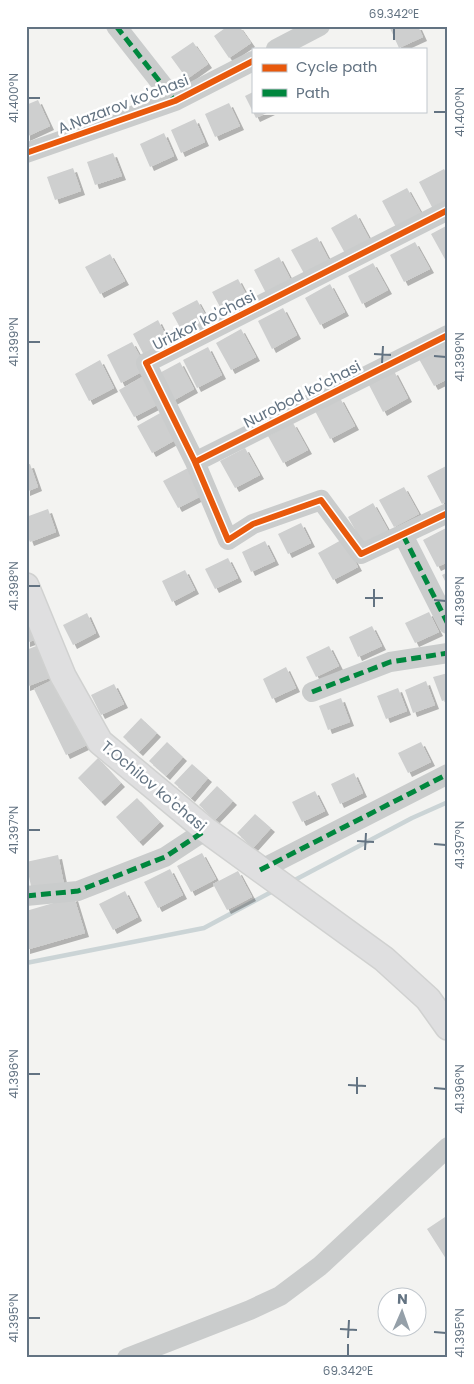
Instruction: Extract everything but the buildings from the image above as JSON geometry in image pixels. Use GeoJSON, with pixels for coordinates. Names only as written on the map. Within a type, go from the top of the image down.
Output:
{"type":"FeatureCollection","features":[{"type":"Feature","properties":{"kind":"main road","name":"T.Ochilov ko'chasi"},"geometry":{"type":"LineString","coordinates":[[26,586],[63,676],[100,742],[206,830],[384,958],[428,999],[448,1027]]}},
{"type":"Feature","properties":{"kind":"street"},"geometry":{"type":"LineString","coordinates":[[116,26],[175,101]]}},
{"type":"Feature","properties":{"kind":"street"},"geometry":{"type":"LineString","coordinates":[[278,48],[320,26]]}},
{"type":"Feature","properties":{"kind":"street","name":"A.Nazarov ko'chasi"},"geometry":{"type":"LineString","coordinates":[[26,153],[175,101],[252,62]]}},
{"type":"Feature","properties":{"kind":"street","name":"Urizkor ko'chasi"},"geometry":{"type":"LineString","coordinates":[[403,535],[361,554],[321,500],[253,524],[228,540],[194,462],[146,363],[448,210]]}},
{"type":"Feature","properties":{"kind":"street","name":"Nurobod ko'chasi"},"geometry":{"type":"LineString","coordinates":[[194,462],[448,335]]}},
{"type":"Feature","properties":{"kind":"street"},"geometry":{"type":"LineString","coordinates":[[448,513],[403,535],[448,624]]}},
{"type":"Feature","properties":{"kind":"street"},"geometry":{"type":"LineString","coordinates":[[312,692],[390,662],[448,652]]}},
{"type":"Feature","properties":{"kind":"street"},"geometry":{"type":"LineString","coordinates":[[275,881],[448,774]]}},
{"type":"Feature","properties":{"kind":"street"},"geometry":{"type":"LineString","coordinates":[[26,896],[78,891],[165,857],[206,830]]}},
{"type":"Feature","properties":{"kind":"street"},"geometry":{"type":"LineString","coordinates":[[127,1358],[250,1310],[280,1296],[320,1266],[448,1147]]}},
{"type":"Feature","properties":{"kind":"waterway"},"geometry":{"type":"LineString","coordinates":[[291,882],[412,818],[448,802]]}},
{"type":"Feature","properties":{"kind":"waterway"},"geometry":{"type":"LineString","coordinates":[[26,963],[204,928],[275,890]]}},
{"type":"Feature","properties":{"kind":"marked path"},"geometry":{"type":"LineString","coordinates":[[116,26],[175,101]]}},
{"type":"Feature","properties":{"kind":"marked path"},"geometry":{"type":"LineString","coordinates":[[403,535],[448,624]]}},
{"type":"Feature","properties":{"kind":"marked path"},"geometry":{"type":"LineString","coordinates":[[312,692],[390,662],[448,653]]}},
{"type":"Feature","properties":{"kind":"marked path"},"geometry":{"type":"LineString","coordinates":[[260,870],[448,774]]}},
{"type":"Feature","properties":{"kind":"marked path"},"geometry":{"type":"LineString","coordinates":[[26,896],[78,891],[165,857],[206,830]]}},
{"type":"Feature","properties":{"kind":"cycle path"},"geometry":{"type":"LineString","coordinates":[[26,153],[175,101],[252,62]]}},
{"type":"Feature","properties":{"kind":"cycle path"},"geometry":{"type":"LineString","coordinates":[[448,210],[146,363],[195,462],[228,540],[253,524],[321,500],[361,554],[448,513]]}},
{"type":"Feature","properties":{"kind":"cycle path"},"geometry":{"type":"LineString","coordinates":[[195,462],[448,335]]}}]}
